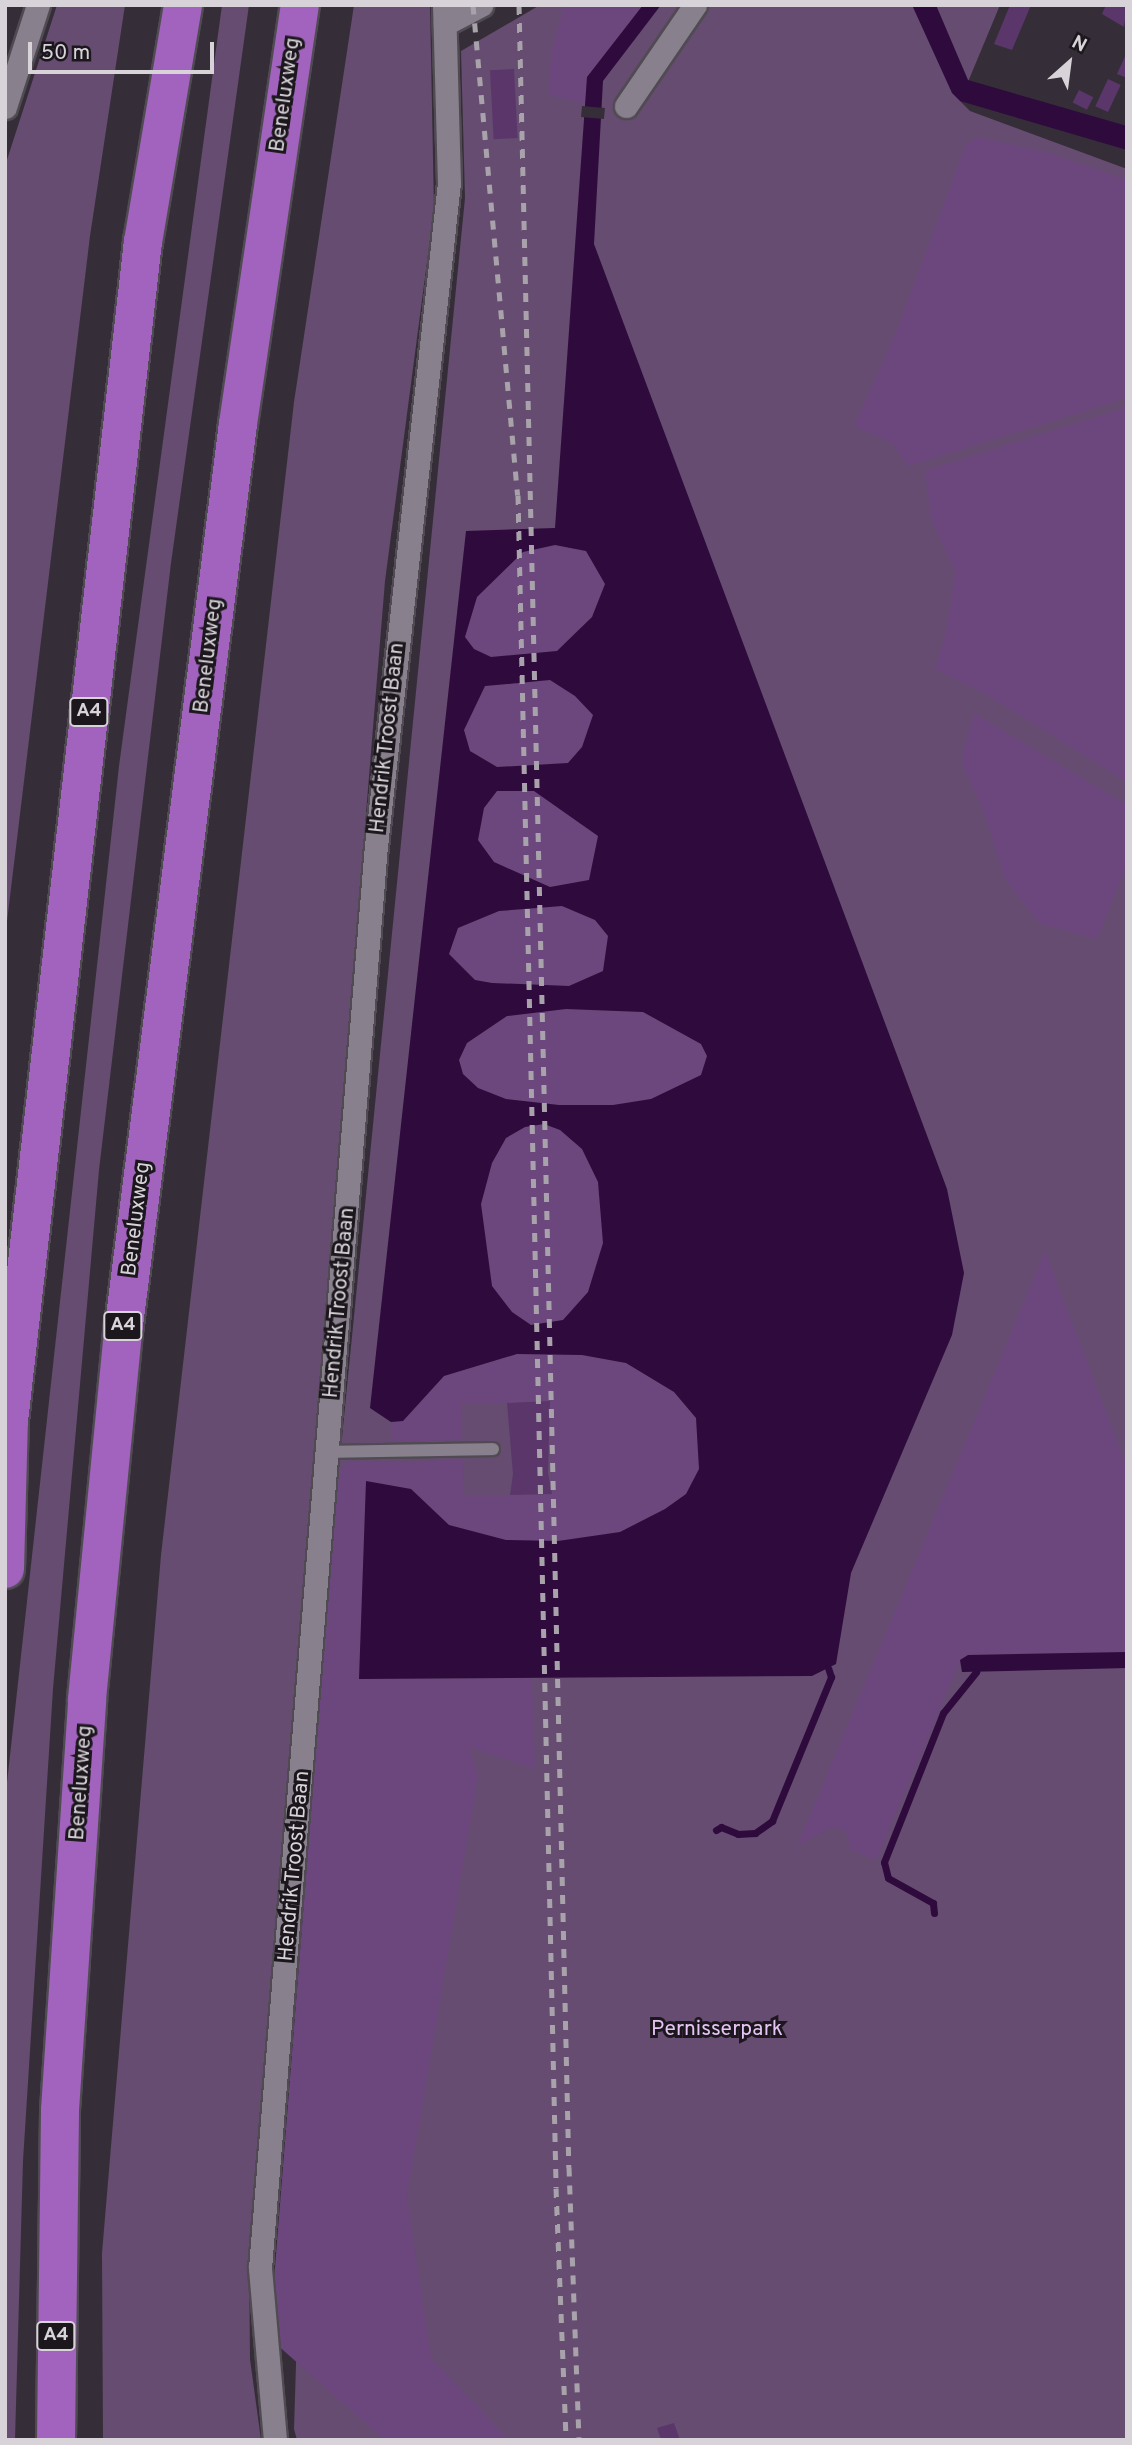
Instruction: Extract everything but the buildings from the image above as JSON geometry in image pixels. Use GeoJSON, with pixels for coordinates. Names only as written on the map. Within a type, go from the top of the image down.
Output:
{"type":"FeatureCollection","features":[{"type":"Feature","properties":{"kind":"highway","name":"A4"},"geometry":{"type":"LineString","coordinates":[[5,1569],[7,1430],[143,242],[183,5]]}},
{"type":"Feature","properties":{"kind":"highway","name":"Beneluxweg"},"geometry":{"type":"LineString","coordinates":[[56,2440],[60,2110],[87,1699],[124,1325],[238,424],[300,5]]}},
{"type":"Feature","properties":{"kind":"street"},"geometry":{"type":"LineString","coordinates":[[5,107],[38,5]]}},
{"type":"Feature","properties":{"kind":"street"},"geometry":{"type":"LineString","coordinates":[[445,15],[481,5]]}},
{"type":"Feature","properties":{"kind":"street"},"geometry":{"type":"LineString","coordinates":[[626,106],[695,5]]}},
{"type":"Feature","properties":{"kind":"street","name":"Hendrik Troost Baan"},"geometry":{"type":"LineString","coordinates":[[275,2440],[260,2267],[376,846],[449,183],[445,15]]}},
{"type":"Feature","properties":{"kind":"lane"},"geometry":{"type":"LineString","coordinates":[[328,1452],[493,1450]]}},
{"type":"Feature","properties":{"kind":"green space"},"geometry":{"type":"Polygon","coordinates":[[[57,5],[125,5],[90,236],[5,938],[5,166],[57,5]]]}},
{"type":"Feature","properties":{"kind":"green space"},"geometry":{"type":"Polygon","coordinates":[[[222,5],[249,5],[171,563],[99,1170],[53,1689],[23,2161],[15,2440],[5,2440],[5,1801],[119,766],[222,5]]]}},
{"type":"Feature","properties":{"kind":"green space"},"geometry":{"type":"Polygon","coordinates":[[[354,5],[430,5],[434,209],[385,581],[249,2245],[250,2359],[261,2440],[103,2440],[102,2253],[161,1555],[294,402],[354,5]]]}},
{"type":"Feature","properties":{"kind":"green space","name":"Pernisserpark"},"geometry":{"type":"Polygon","coordinates":[[[540,5],[1000,5],[960,101],[970,111],[1127,169],[1127,2440],[297,2440],[294,2429],[317,1689],[465,198],[461,51],[540,5]]]}},
{"type":"Feature","properties":{"kind":"shaded area"},"geometry":{"type":"Polygon","coordinates":[[[564,5],[643,5],[587,77],[586,104],[549,95],[551,54],[564,5]]]}},
{"type":"Feature","properties":{"kind":"shaded area"},"geometry":{"type":"Polygon","coordinates":[[[643,5],[661,5],[603,81],[594,244],[947,1189],[964,1273],[952,1335],[851,1573],[836,1664],[812,1676],[359,1679],[366,1481],[411,1489],[449,1525],[506,1540],[558,1541],[620,1532],[665,1509],[686,1494],[699,1469],[696,1418],[674,1392],[626,1363],[582,1355],[517,1354],[444,1376],[403,1421],[391,1422],[370,1408],[466,531],[555,528],[587,77],[643,5]],[[555,545],[523,552],[477,597],[465,637],[474,649],[491,657],[557,651],[592,617],[605,584],[586,551],[555,545]],[[550,680],[485,686],[464,730],[470,751],[497,767],[568,763],[582,747],[593,715],[575,696],[550,680]],[[497,791],[484,808],[478,840],[494,862],[550,887],[589,880],[598,836],[534,791],[497,791]],[[562,906],[499,911],[458,928],[449,954],[475,980],[569,986],[603,971],[608,936],[595,920],[562,906]],[[566,1009],[507,1016],[467,1043],[459,1060],[463,1074],[478,1088],[506,1099],[559,1105],[613,1105],[651,1099],[701,1075],[707,1056],[701,1044],[643,1012],[566,1009]],[[544,1124],[525,1127],[506,1138],[492,1163],[481,1204],[492,1286],[512,1312],[531,1325],[563,1320],[588,1292],[603,1243],[598,1182],[582,1149],[560,1130],[544,1124]]]}},
{"type":"Feature","properties":{"kind":"shaded area"},"geometry":{"type":"Polygon","coordinates":[[[912,5],[936,5],[968,80],[1127,126],[1127,150],[960,101],[952,93],[912,5]]]}},
{"type":"Feature","properties":{"kind":"shaded area"},"geometry":{"type":"Polygon","coordinates":[[[978,137],[1053,154],[1127,180],[1127,398],[908,466],[893,444],[854,426],[897,330],[965,146],[978,137]]]}},
{"type":"Feature","properties":{"kind":"shaded area"},"geometry":{"type":"Polygon","coordinates":[[[1127,407],[1127,782],[984,693],[935,669],[947,629],[955,571],[931,519],[925,471],[1127,407]]]}},
{"type":"Feature","properties":{"kind":"shaded area"},"geometry":{"type":"Polygon","coordinates":[[[555,545],[586,551],[605,584],[592,617],[557,651],[491,657],[474,649],[464,637],[477,597],[523,551],[555,545]]]}},
{"type":"Feature","properties":{"kind":"shaded area"},"geometry":{"type":"Polygon","coordinates":[[[550,680],[575,696],[593,715],[582,747],[568,763],[498,767],[470,751],[464,730],[485,686],[550,680]]]}},
{"type":"Feature","properties":{"kind":"shaded area"},"geometry":{"type":"Polygon","coordinates":[[[974,713],[1127,805],[1127,864],[1097,939],[1040,924],[1005,879],[982,807],[964,769],[962,757],[974,713]]]}},
{"type":"Feature","properties":{"kind":"shaded area"},"geometry":{"type":"Polygon","coordinates":[[[496,791],[534,791],[598,836],[589,880],[550,887],[494,862],[478,840],[484,808],[496,791]]]}},
{"type":"Feature","properties":{"kind":"shaded area"},"geometry":{"type":"Polygon","coordinates":[[[562,906],[595,920],[608,936],[603,971],[569,986],[492,983],[475,980],[449,954],[458,927],[499,911],[562,906]]]}},
{"type":"Feature","properties":{"kind":"shaded area"},"geometry":{"type":"Polygon","coordinates":[[[566,1009],[643,1012],[701,1044],[707,1055],[701,1075],[651,1099],[613,1105],[559,1105],[506,1099],[478,1088],[463,1074],[459,1060],[467,1043],[507,1016],[566,1009]]]}},
{"type":"Feature","properties":{"kind":"shaded area"},"geometry":{"type":"Polygon","coordinates":[[[544,1124],[560,1129],[582,1149],[598,1182],[603,1243],[588,1292],[563,1320],[531,1325],[512,1312],[492,1286],[481,1204],[492,1163],[506,1138],[525,1127],[544,1124]]]}},
{"type":"Feature","properties":{"kind":"shaded area"},"geometry":{"type":"Polygon","coordinates":[[[1045,1251],[1127,1467],[1127,1652],[969,1655],[961,1659],[876,1860],[850,1849],[847,1833],[841,1828],[833,1827],[797,1846],[1045,1251]]]}},
{"type":"Feature","properties":{"kind":"shaded area"},"geometry":{"type":"Polygon","coordinates":[[[517,1354],[582,1355],[626,1363],[651,1375],[674,1392],[696,1418],[699,1469],[686,1494],[665,1509],[620,1532],[558,1541],[506,1540],[449,1525],[411,1489],[366,1482],[359,1679],[532,1678],[535,1769],[469,1747],[478,1776],[407,2196],[431,2358],[505,2436],[503,2440],[385,2440],[275,2343],[274,2280],[338,1472],[348,1462],[463,1460],[464,1496],[552,1494],[550,1402],[461,1404],[462,1440],[393,1442],[391,1422],[403,1421],[444,1376],[517,1354]]]}},
{"type":"Feature","properties":{"kind":"shaded area"},"geometry":{"type":"Polygon","coordinates":[[[1127,1652],[1127,1668],[962,1672],[960,1660],[968,1655],[1127,1652]]]}},
{"type":"Feature","properties":{"kind":"pier"},"geometry":{"type":"Polygon","coordinates":[[[582,106],[605,108],[604,119],[581,117],[582,106]]]}},
{"type":"Feature","properties":{"kind":"waterway"},"geometry":{"type":"LineString","coordinates":[[716,1830],[721,1827],[738,1834],[755,1833],[772,1821],[831,1677],[828,1668]]}},
{"type":"Feature","properties":{"kind":"waterway"},"geometry":{"type":"LineString","coordinates":[[934,1913],[933,1903],[888,1878],[884,1862],[943,1713],[976,1672]]}},
{"type":"Feature","properties":{"kind":"railway"},"geometry":{"type":"LineString","coordinates":[[473,5],[518,495],[556,2188],[566,2440]]}},
{"type":"Feature","properties":{"kind":"railway"},"geometry":{"type":"LineString","coordinates":[[519,5],[569,2167],[579,2440]]}}]}
